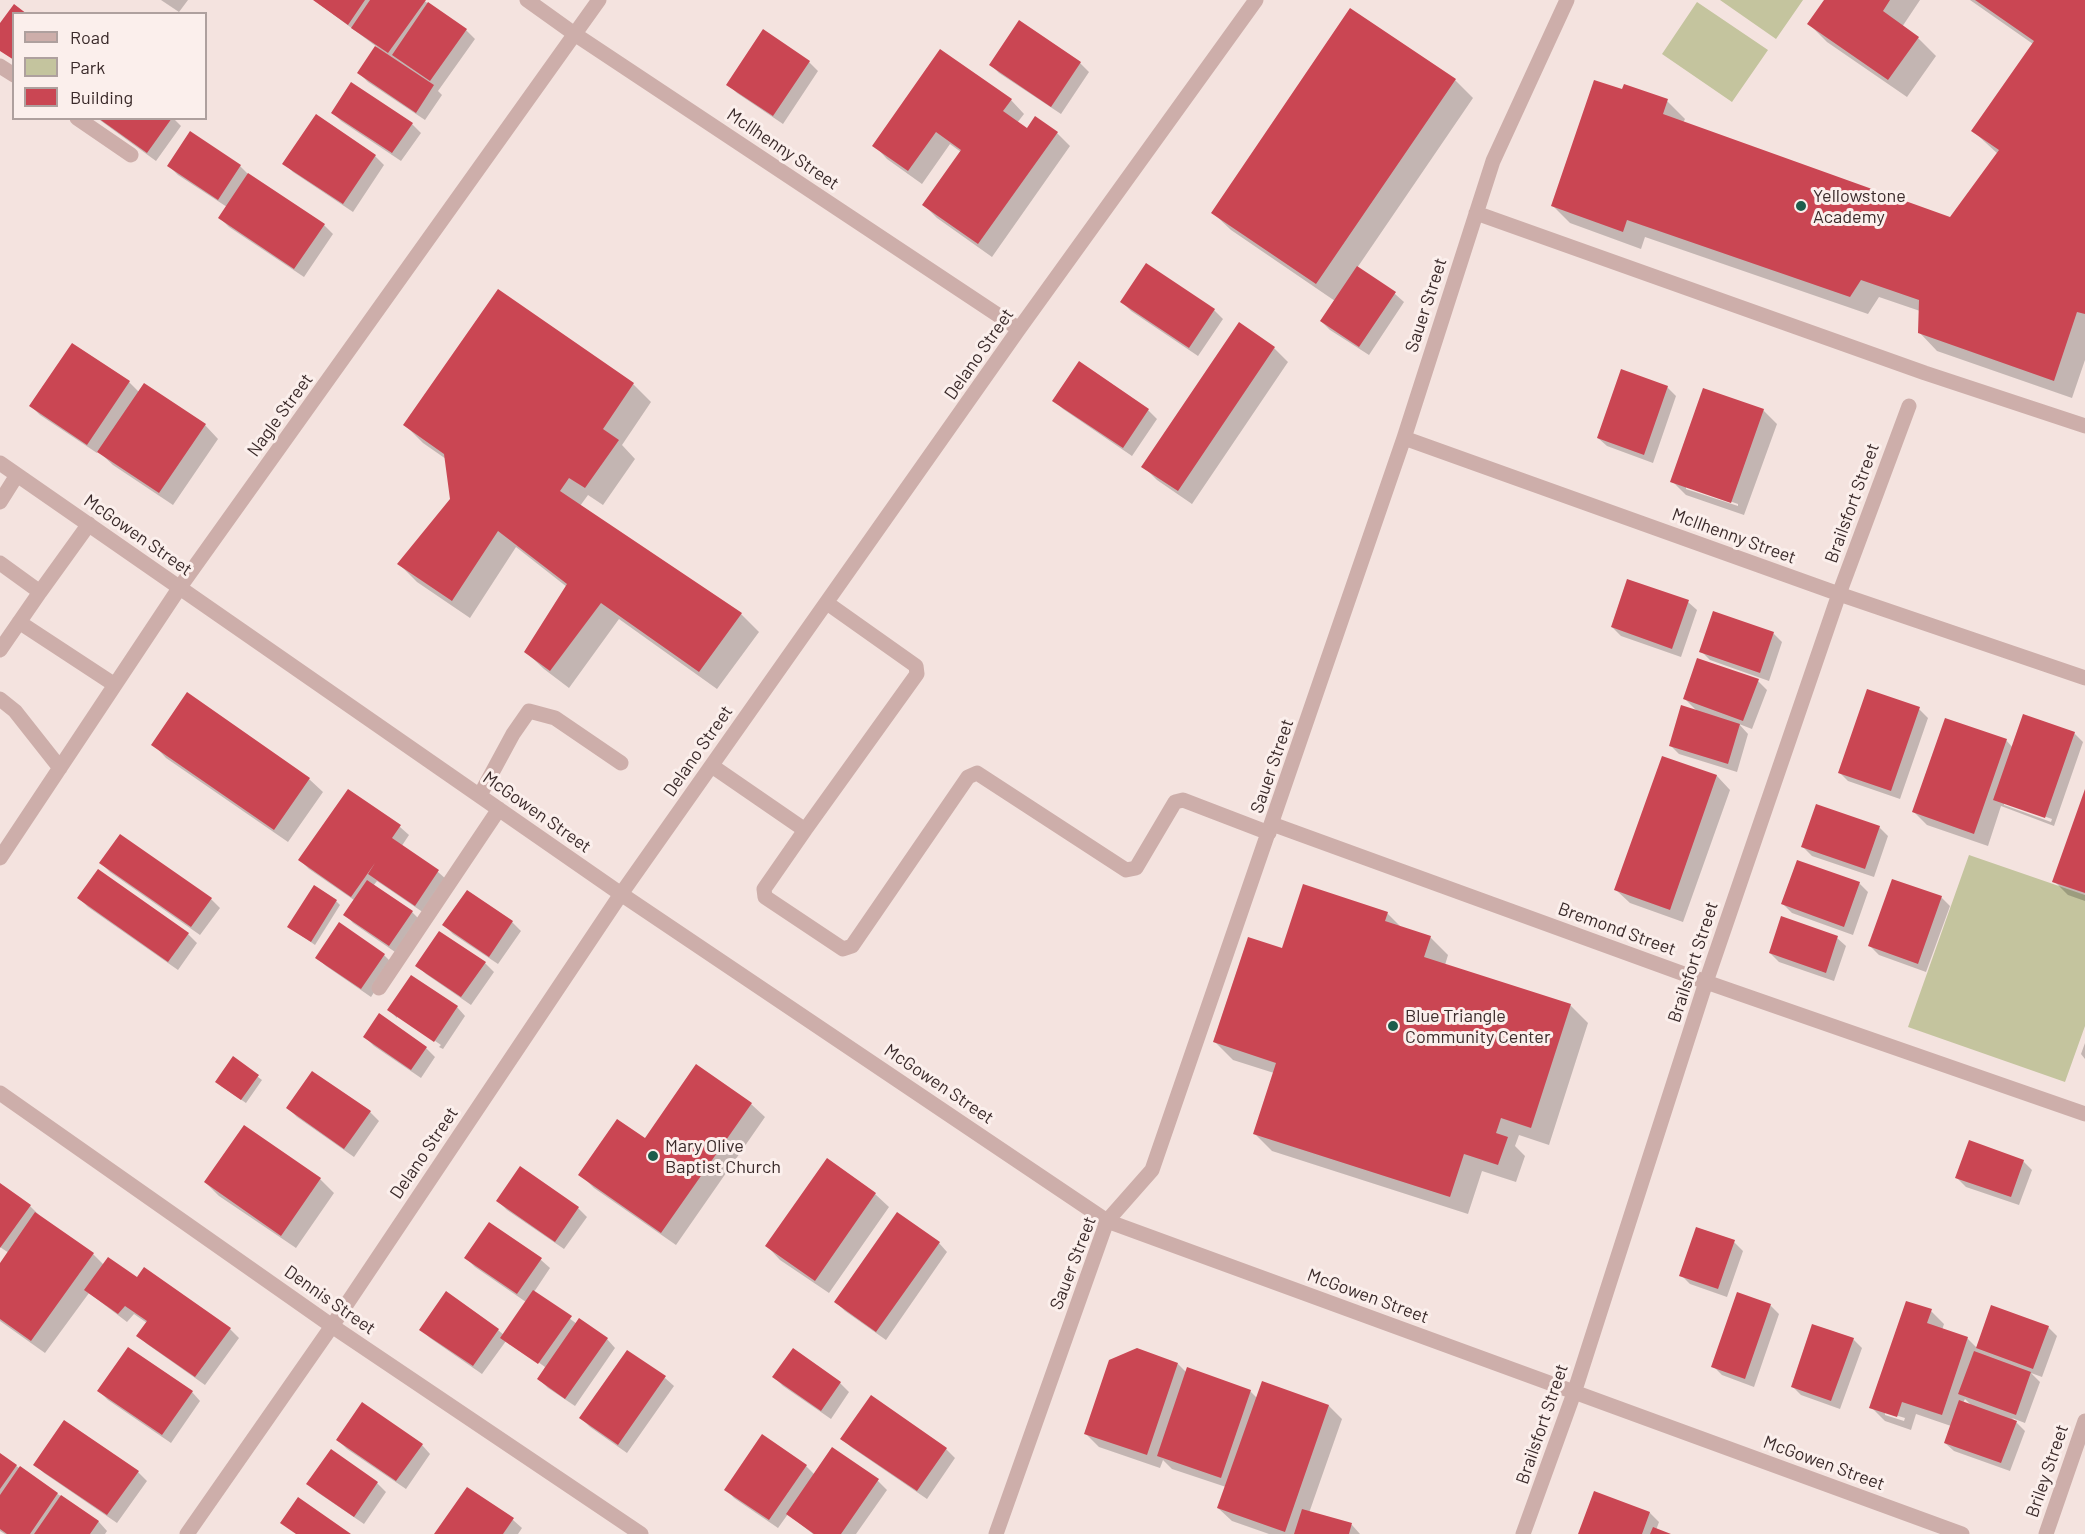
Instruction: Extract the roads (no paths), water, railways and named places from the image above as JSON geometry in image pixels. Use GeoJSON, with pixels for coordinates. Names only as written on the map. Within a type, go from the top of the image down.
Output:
{"type":"FeatureCollection","features":[{"type":"Feature","properties":{"kind":"street","name":"McIlhenny Street"},"geometry":{"type":"LineString","coordinates":[[527,0],[576,35],[1020,330]]}},
{"type":"Feature","properties":{"kind":"street","name":"Nagle Street"},"geometry":{"type":"LineString","coordinates":[[0,858],[180,587],[599,0]]}},
{"type":"Feature","properties":{"kind":"street","name":"Delano Street"},"geometry":{"type":"LineString","coordinates":[[186,1534],[332,1326],[621,894],[1256,0]]}},
{"type":"Feature","properties":{"kind":"street","name":"Sauer Street"},"geometry":{"type":"LineString","coordinates":[[996,1534],[1107,1221],[1152,1170],[1404,438],[1493,161],[1567,0]]}},
{"type":"Feature","properties":{"kind":"street"},"geometry":{"type":"LineString","coordinates":[[80,120],[131,155]]}},
{"type":"Feature","properties":{"kind":"street"},"geometry":{"type":"LineString","coordinates":[[1476,213],[1925,373],[2085,426]]}},
{"type":"Feature","properties":{"kind":"street","name":"Brailsfort Street"},"geometry":{"type":"LineString","coordinates":[[1523,1534],[1574,1393],[1706,982],[1839,594],[1909,406]]}},
{"type":"Feature","properties":{"kind":"street","name":"McIlhenny Street"},"geometry":{"type":"LineString","coordinates":[[1404,438],[1839,594],[2085,678]]}},
{"type":"Feature","properties":{"kind":"street","name":"McGowen Street"},"geometry":{"type":"LineString","coordinates":[[0,463],[621,894],[1107,1221],[1962,1534]]}},
{"type":"Feature","properties":{"kind":"street"},"geometry":{"type":"LineString","coordinates":[[0,501],[17,475]]}},
{"type":"Feature","properties":{"kind":"street"},"geometry":{"type":"LineString","coordinates":[[0,650],[88,524]]}},
{"type":"Feature","properties":{"kind":"street"},"geometry":{"type":"LineString","coordinates":[[0,563],[40,592]]}},
{"type":"Feature","properties":{"kind":"street"},"geometry":{"type":"LineString","coordinates":[[712,766],[805,830],[917,674],[916,666],[827,603]]}},
{"type":"Feature","properties":{"kind":"street"},"geometry":{"type":"LineString","coordinates":[[19,622],[115,685]]}},
{"type":"Feature","properties":{"kind":"street"},"geometry":{"type":"LineString","coordinates":[[0,699],[15,711],[60,768]]}},
{"type":"Feature","properties":{"kind":"street"},"geometry":{"type":"LineString","coordinates":[[480,795],[513,734],[529,711],[555,718],[621,763]]}},
{"type":"Feature","properties":{"kind":"street","name":"Bremond Street"},"geometry":{"type":"LineString","coordinates":[[805,830],[764,889],[765,897],[843,949],[852,946],[968,777],[977,773],[1126,870],[1136,868],[1175,802],[1183,800],[1271,828],[2085,1114]]}},
{"type":"Feature","properties":{"kind":"street"},"geometry":{"type":"LineString","coordinates":[[379,988],[499,809]]}},
{"type":"Feature","properties":{"kind":"street","name":"Dennis Street"},"geometry":{"type":"LineString","coordinates":[[0,1093],[332,1326],[641,1534]]}},
{"type":"Feature","properties":{"kind":"street","name":"Briley Street"},"geometry":{"type":"LineString","coordinates":[[2046,1534],[2085,1421]]}},
{"type":"Feature","properties":{"kind":"place","name":"Yellowstone Academy"},"geometry":{"type":"Point","coordinates":[1801,206]}},
{"type":"Feature","properties":{"kind":"place","name":"Blue Triangle Community Center"},"geometry":{"type":"Point","coordinates":[1393,1026]}},
{"type":"Feature","properties":{"kind":"place","name":"Mary Olive Baptist Church"},"geometry":{"type":"Point","coordinates":[653,1156]}}]}
